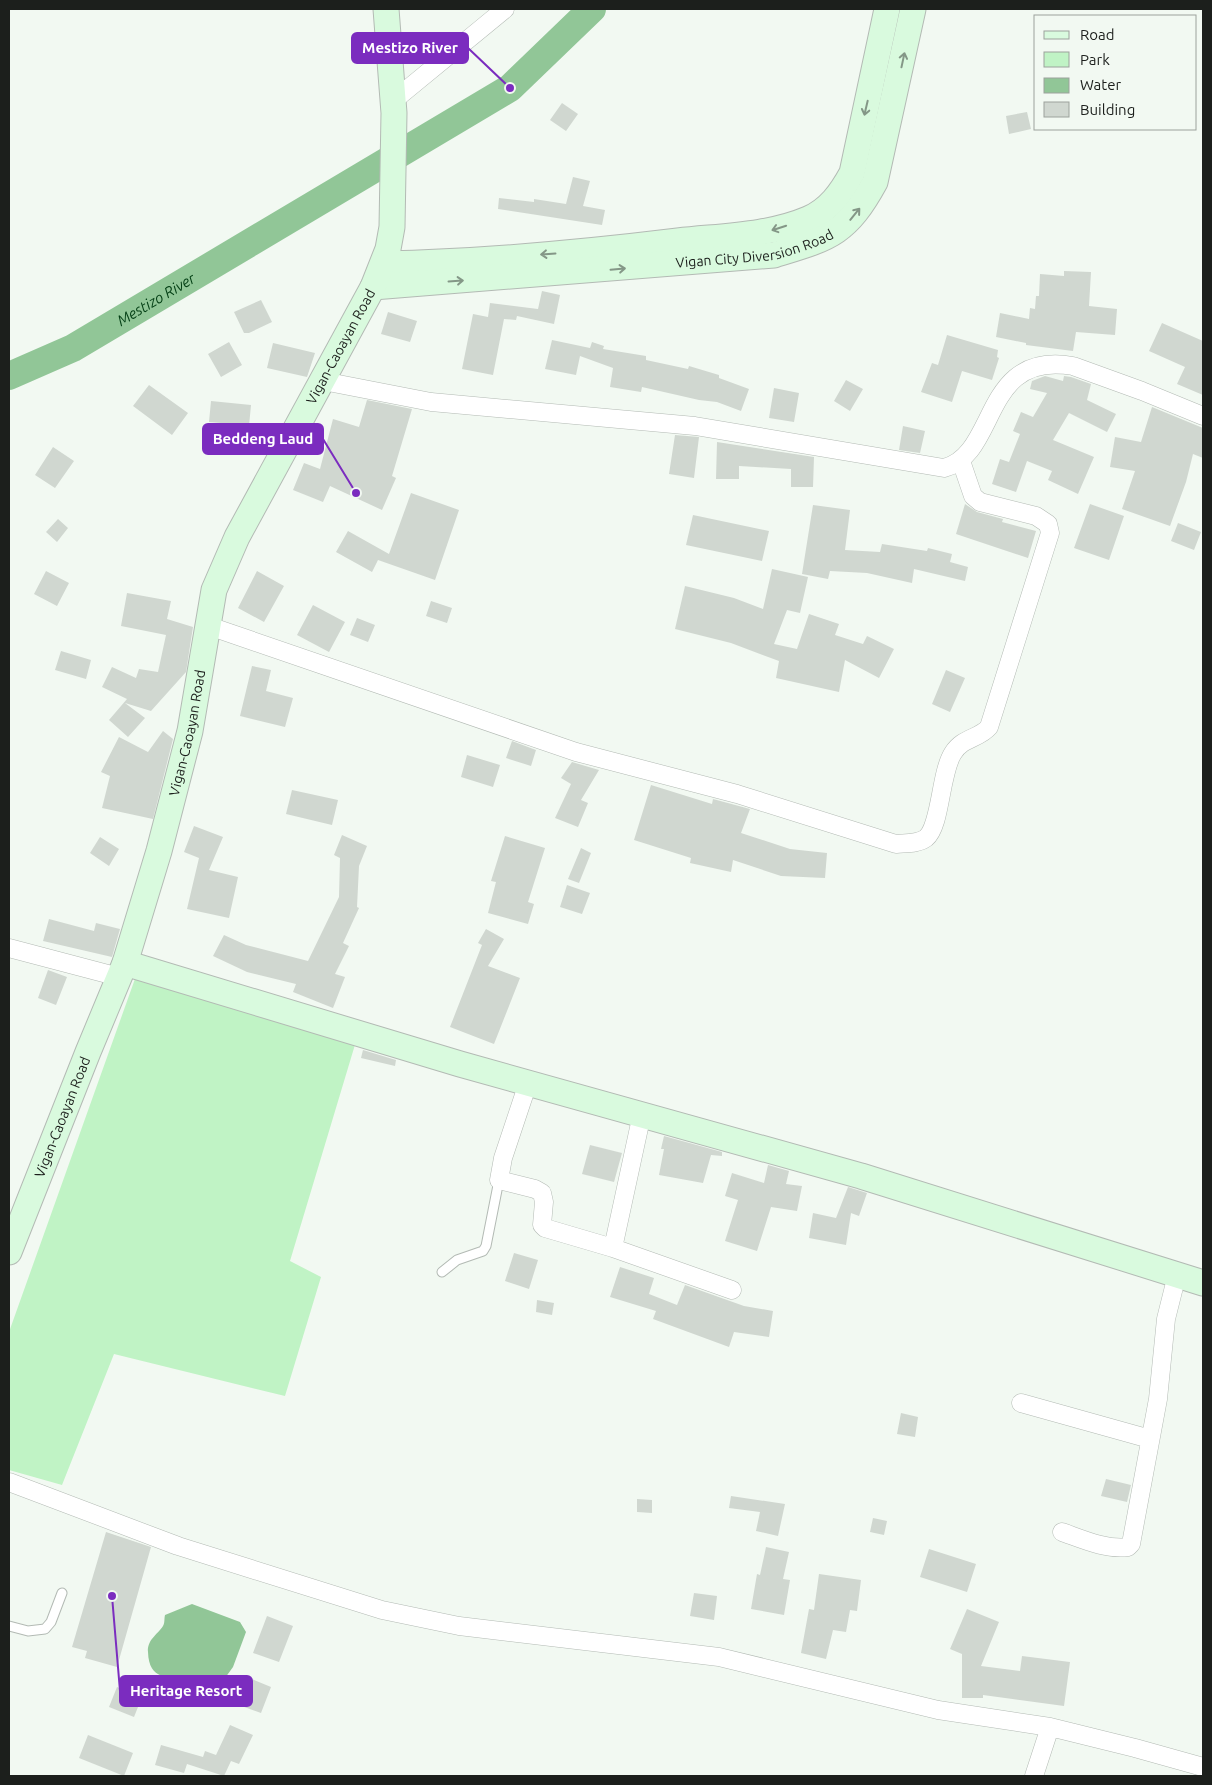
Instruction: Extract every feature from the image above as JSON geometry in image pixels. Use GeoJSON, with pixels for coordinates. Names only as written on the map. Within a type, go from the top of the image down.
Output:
{"type":"FeatureCollection","features":[{"type":"Feature","properties":{"kind":"main road","name":"Vigan-Caoayan Road"},"geometry":{"type":"LineString","coordinates":[[9,1252],[122,970],[159,851],[190,731],[214,590],[230,552],[323,381],[383,264],[392,231],[394,107],[386,9]]}},
{"type":"Feature","properties":{"kind":"main road","name":"Vigan City Diversion Road"},"geometry":{"type":"LineString","coordinates":[[367,297],[434,273],[769,231],[808,218],[828,208],[852,173],[887,9]]}},
{"type":"Feature","properties":{"kind":"main road","name":"Vigan City Diversion Road"},"geometry":{"type":"LineString","coordinates":[[383,264],[434,273],[774,255],[818,242],[844,227],[864,202],[875,182],[913,9]]}},
{"type":"Feature","properties":{"kind":"main road"},"geometry":{"type":"LineString","coordinates":[[392,231],[434,273]]}},
{"type":"Feature","properties":{"kind":"main road"},"geometry":{"type":"LineString","coordinates":[[122,970],[861,1176],[1203,1284]]}},
{"type":"Feature","properties":{"kind":"street"},"geometry":{"type":"LineString","coordinates":[[394,107],[506,9]]}},
{"type":"Feature","properties":{"kind":"street"},"geometry":{"type":"LineString","coordinates":[[323,381],[431,402],[695,426],[944,468],[961,461],[968,453],[1004,390],[1014,379],[1031,369],[1048,364],[1062,364],[1087,370],[1203,416]]}},
{"type":"Feature","properties":{"kind":"street"},"geometry":{"type":"LineString","coordinates":[[208,626],[576,752],[737,794],[887,842],[896,844],[915,842],[926,838],[934,825],[945,771],[953,752],[967,738],[984,733],[989,727],[1050,533],[1048,524],[1036,516],[980,502],[973,496],[961,461]]}},
{"type":"Feature","properties":{"kind":"street"},"geometry":{"type":"LineString","coordinates":[[9,948],[122,970]]}},
{"type":"Feature","properties":{"kind":"street"},"geometry":{"type":"LineString","coordinates":[[528,1083],[503,1158],[499,1180],[542,1192],[544,1202],[541,1223],[545,1228],[613,1248],[732,1290]]}},
{"type":"Feature","properties":{"kind":"street"},"geometry":{"type":"LineString","coordinates":[[613,1248],[642,1114]]}},
{"type":"Feature","properties":{"kind":"street"},"geometry":{"type":"LineString","coordinates":[[1062,1532],[1088,1542],[1115,1547],[1128,1547],[1131,1544],[1158,1399],[1166,1319],[1177,1275]]}},
{"type":"Feature","properties":{"kind":"street"},"geometry":{"type":"LineString","coordinates":[[1021,1403],[1150,1440]]}},
{"type":"Feature","properties":{"kind":"street"},"geometry":{"type":"LineString","coordinates":[[9,1482],[178,1546],[382,1610],[459,1626],[719,1657],[938,1710],[1050,1727],[1135,1748],[1203,1768]]}},
{"type":"Feature","properties":{"kind":"street"},"geometry":{"type":"LineString","coordinates":[[1034,1776],[1050,1727]]}},
{"type":"Feature","properties":{"kind":"lane"},"geometry":{"type":"LineString","coordinates":[[442,1272],[457,1260],[484,1251],[499,1180]]}},
{"type":"Feature","properties":{"kind":"lane"},"geometry":{"type":"LineString","coordinates":[[9,1626],[28,1631],[46,1629],[51,1622],[62,1592]]}},
{"type":"Feature","properties":{"kind":"green space"},"geometry":{"type":"Polygon","coordinates":[[[136,976],[357,1038],[290,1261],[321,1277],[285,1396],[114,1354],[62,1485],[9,1470],[9,1332],[136,976]]]}},
{"type":"Feature","properties":{"kind":"water"},"geometry":{"type":"Polygon","coordinates":[[[192,1604],[240,1622],[246,1632],[233,1667],[220,1685],[207,1686],[167,1677],[156,1673],[149,1662],[149,1644],[163,1626],[165,1615],[192,1604]]]}},
{"type":"Feature","properties":{"kind":"building"},"geometry":{"type":"Polygon","coordinates":[[[562,103],[578,114],[566,131],[550,120],[562,103]]]}},
{"type":"Feature","properties":{"kind":"building"},"geometry":{"type":"Polygon","coordinates":[[[1027,112],[1031,129],[1009,134],[1006,116],[1027,112]]]}},
{"type":"Feature","properties":{"kind":"building"},"geometry":{"type":"Polygon","coordinates":[[[573,177],[590,181],[583,206],[605,210],[602,225],[498,209],[499,198],[534,202],[534,199],[566,204],[573,177]]]}},
{"type":"Feature","properties":{"kind":"building"},"geometry":{"type":"Polygon","coordinates":[[[1064,271],[1091,272],[1089,306],[1117,309],[1115,335],[1076,332],[1073,351],[1026,345],[1026,343],[996,337],[1000,313],[1029,319],[1030,308],[1035,309],[1036,296],[1039,296],[1040,274],[1064,276],[1064,271]]]}},
{"type":"Feature","properties":{"kind":"building"},"geometry":{"type":"Polygon","coordinates":[[[542,291],[560,295],[554,324],[517,316],[516,320],[504,319],[493,375],[462,369],[473,314],[488,317],[490,303],[538,309],[542,291]]]}},
{"type":"Feature","properties":{"kind":"building"},"geometry":{"type":"Polygon","coordinates":[[[261,300],[272,322],[249,333],[244,333],[234,312],[261,300]]]}},
{"type":"Feature","properties":{"kind":"building"},"geometry":{"type":"Polygon","coordinates":[[[388,312],[417,321],[410,342],[381,334],[388,312]]]}},
{"type":"Feature","properties":{"kind":"building"},"geometry":{"type":"Polygon","coordinates":[[[1162,323],[1203,341],[1203,395],[1177,384],[1185,367],[1149,351],[1162,323]]]}},
{"type":"Feature","properties":{"kind":"building"},"geometry":{"type":"Polygon","coordinates":[[[947,335],[998,350],[997,357],[999,358],[992,380],[962,371],[952,402],[921,392],[932,363],[938,365],[947,335]]]}},
{"type":"Feature","properties":{"kind":"building"},"geometry":{"type":"Polygon","coordinates":[[[552,340],[590,348],[592,342],[604,346],[603,349],[646,356],[646,360],[688,369],[689,366],[719,375],[719,378],[749,389],[741,411],[717,402],[699,400],[642,387],[641,392],[610,387],[613,368],[580,356],[576,375],[545,369],[552,340]]]}},
{"type":"Feature","properties":{"kind":"building"},"geometry":{"type":"Polygon","coordinates":[[[229,342],[242,365],[221,377],[208,354],[229,342]]]}},
{"type":"Feature","properties":{"kind":"building"},"geometry":{"type":"Polygon","coordinates":[[[273,343],[315,353],[307,377],[267,368],[273,343]]]}},
{"type":"Feature","properties":{"kind":"building"},"geometry":{"type":"Polygon","coordinates":[[[1045,376],[1063,381],[1064,376],[1071,377],[1091,384],[1087,400],[1116,414],[1107,432],[1069,413],[1053,440],[1094,457],[1078,494],[1048,480],[1052,471],[1027,461],[1016,492],[992,484],[1000,459],[1009,462],[1020,434],[1013,431],[1021,412],[1033,417],[1047,393],[1030,389],[1032,381],[1045,376]]]}},
{"type":"Feature","properties":{"kind":"building"},"geometry":{"type":"Polygon","coordinates":[[[846,380],[863,389],[850,411],[834,401],[846,380]]]}},
{"type":"Feature","properties":{"kind":"building"},"geometry":{"type":"Polygon","coordinates":[[[149,385],[188,413],[172,435],[133,406],[149,385]]]}},
{"type":"Feature","properties":{"kind":"building"},"geometry":{"type":"Polygon","coordinates":[[[774,388],[799,393],[794,422],[769,418],[774,388]]]}},
{"type":"Feature","properties":{"kind":"building"},"geometry":{"type":"Polygon","coordinates":[[[367,400],[412,409],[392,476],[396,478],[382,510],[330,486],[323,502],[293,490],[304,463],[320,469],[333,419],[359,427],[367,400]]]}},
{"type":"Feature","properties":{"kind":"building"},"geometry":{"type":"Polygon","coordinates":[[[211,401],[251,405],[249,426],[236,424],[237,441],[222,442],[221,423],[209,422],[211,401]]]}},
{"type":"Feature","properties":{"kind":"building"},"geometry":{"type":"Polygon","coordinates":[[[1152,407],[1203,428],[1203,458],[1193,454],[1186,482],[1170,526],[1122,509],[1135,471],[1110,467],[1115,437],[1141,442],[1152,407]]]}},
{"type":"Feature","properties":{"kind":"building"},"geometry":{"type":"Polygon","coordinates":[[[903,426],[925,431],[920,453],[899,450],[903,426]]]}},
{"type":"Feature","properties":{"kind":"building"},"geometry":{"type":"Polygon","coordinates":[[[675,435],[699,437],[694,478],[669,474],[675,435]]]}},
{"type":"Feature","properties":{"kind":"building"},"geometry":{"type":"Polygon","coordinates":[[[717,442],[814,457],[813,487],[791,487],[791,469],[739,466],[739,479],[716,479],[717,442]]]}},
{"type":"Feature","properties":{"kind":"building"},"geometry":{"type":"Polygon","coordinates":[[[53,447],[74,461],[55,488],[35,475],[53,447]]]}},
{"type":"Feature","properties":{"kind":"building"},"geometry":{"type":"Polygon","coordinates":[[[411,493],[459,510],[435,580],[378,560],[372,572],[336,552],[348,531],[389,554],[411,493]]]}},
{"type":"Feature","properties":{"kind":"building"},"geometry":{"type":"Polygon","coordinates":[[[965,504],[977,512],[1003,519],[1002,522],[1036,531],[1028,558],[956,534],[965,504]]]}},
{"type":"Feature","properties":{"kind":"building"},"geometry":{"type":"Polygon","coordinates":[[[1090,504],[1124,516],[1109,560],[1074,548],[1090,504]]]}},
{"type":"Feature","properties":{"kind":"building"},"geometry":{"type":"Polygon","coordinates":[[[813,505],[850,510],[845,550],[880,552],[882,544],[927,551],[928,548],[952,554],[950,562],[968,567],[965,581],[914,569],[912,583],[867,573],[830,571],[828,579],[802,574],[813,505]]]}},
{"type":"Feature","properties":{"kind":"building"},"geometry":{"type":"Polygon","coordinates":[[[693,515],[769,531],[762,561],[686,545],[693,515]]]}},
{"type":"Feature","properties":{"kind":"building"},"geometry":{"type":"Polygon","coordinates":[[[58,519],[68,528],[57,542],[46,532],[58,519]]]}},
{"type":"Feature","properties":{"kind":"building"},"geometry":{"type":"Polygon","coordinates":[[[1178,523],[1201,532],[1194,550],[1171,541],[1178,523]]]}},
{"type":"Feature","properties":{"kind":"building"},"geometry":{"type":"Polygon","coordinates":[[[772,569],[808,577],[800,613],[787,610],[774,644],[797,649],[809,614],[839,624],[835,635],[863,644],[867,636],[894,649],[879,678],[845,660],[839,692],[776,678],[779,661],[731,643],[675,629],[685,586],[734,598],[763,609],[772,569]]]}},
{"type":"Feature","properties":{"kind":"building"},"geometry":{"type":"Polygon","coordinates":[[[46,571],[69,583],[57,606],[34,594],[46,571]]]}},
{"type":"Feature","properties":{"kind":"building"},"geometry":{"type":"Polygon","coordinates":[[[257,571],[284,586],[264,622],[238,608],[257,571]]]}},
{"type":"Feature","properties":{"kind":"building"},"geometry":{"type":"Polygon","coordinates":[[[127,593],[171,601],[167,619],[193,627],[186,672],[151,711],[125,703],[145,718],[128,737],[109,720],[127,699],[102,687],[112,667],[136,678],[139,669],[158,672],[166,635],[121,626],[127,593]]]}},
{"type":"Feature","properties":{"kind":"building"},"geometry":{"type":"Polygon","coordinates":[[[431,601],[452,608],[447,623],[426,616],[431,601]]]}},
{"type":"Feature","properties":{"kind":"building"},"geometry":{"type":"Polygon","coordinates":[[[313,605],[345,622],[329,652],[297,635],[313,605]]]}},
{"type":"Feature","properties":{"kind":"building"},"geometry":{"type":"Polygon","coordinates":[[[357,618],[375,625],[368,642],[350,635],[357,618]]]}},
{"type":"Feature","properties":{"kind":"building"},"geometry":{"type":"Polygon","coordinates":[[[61,651],[91,660],[86,679],[55,670],[61,651]]]}},
{"type":"Feature","properties":{"kind":"building"},"geometry":{"type":"Polygon","coordinates":[[[252,666],[271,670],[266,691],[293,698],[285,727],[240,716],[252,666]]]}},
{"type":"Feature","properties":{"kind":"building"},"geometry":{"type":"Polygon","coordinates":[[[946,670],[965,678],[950,712],[932,704],[946,670]]]}},
{"type":"Feature","properties":{"kind":"building"},"geometry":{"type":"Polygon","coordinates":[[[163,731],[173,739],[153,819],[102,808],[110,776],[101,772],[119,737],[148,752],[163,731]]]}},
{"type":"Feature","properties":{"kind":"building"},"geometry":{"type":"Polygon","coordinates":[[[512,741],[536,750],[531,766],[506,758],[512,741]]]}},
{"type":"Feature","properties":{"kind":"building"},"geometry":{"type":"Polygon","coordinates":[[[467,755],[500,765],[493,787],[461,777],[467,755]]]}},
{"type":"Feature","properties":{"kind":"building"},"geometry":{"type":"Polygon","coordinates":[[[572,762],[599,770],[581,800],[588,803],[578,827],[555,818],[571,784],[561,778],[572,762]]]}},
{"type":"Feature","properties":{"kind":"building"},"geometry":{"type":"Polygon","coordinates":[[[651,785],[712,804],[713,799],[750,809],[741,833],[790,849],[827,853],[825,878],[781,876],[733,860],[731,872],[690,863],[691,858],[634,840],[651,785]]]}},
{"type":"Feature","properties":{"kind":"building"},"geometry":{"type":"Polygon","coordinates":[[[292,790],[338,800],[332,825],[286,814],[292,790]]]}},
{"type":"Feature","properties":{"kind":"building"},"geometry":{"type":"Polygon","coordinates":[[[194,826],[223,837],[209,870],[238,877],[229,918],[187,909],[199,858],[184,852],[194,826]]]}},
{"type":"Feature","properties":{"kind":"building"},"geometry":{"type":"Polygon","coordinates":[[[342,835],[367,846],[359,866],[357,907],[359,908],[343,943],[349,946],[335,974],[345,977],[333,1008],[293,992],[296,984],[247,972],[213,956],[224,935],[246,945],[308,961],[339,897],[340,858],[334,855],[342,835]]]}},
{"type":"Feature","properties":{"kind":"building"},"geometry":{"type":"Polygon","coordinates":[[[505,836],[545,848],[528,902],[534,904],[528,924],[488,913],[496,882],[491,881],[505,836]]]}},
{"type":"Feature","properties":{"kind":"building"},"geometry":{"type":"Polygon","coordinates":[[[100,837],[119,849],[109,866],[90,853],[100,837]]]}},
{"type":"Feature","properties":{"kind":"building"},"geometry":{"type":"Polygon","coordinates":[[[581,848],[591,853],[579,883],[568,879],[581,848]]]}},
{"type":"Feature","properties":{"kind":"building"},"geometry":{"type":"Polygon","coordinates":[[[567,885],[590,893],[582,914],[560,907],[567,885]]]}},
{"type":"Feature","properties":{"kind":"building"},"geometry":{"type":"Polygon","coordinates":[[[49,919],[94,931],[96,923],[120,929],[112,957],[43,941],[49,919]]]}},
{"type":"Feature","properties":{"kind":"building"},"geometry":{"type":"Polygon","coordinates":[[[486,929],[504,939],[488,966],[520,978],[494,1044],[450,1027],[482,945],[478,943],[486,929]]]}},
{"type":"Feature","properties":{"kind":"building"},"geometry":{"type":"Polygon","coordinates":[[[48,970],[67,977],[56,1005],[38,998],[48,970]]]}},
{"type":"Feature","properties":{"kind":"building"},"geometry":{"type":"Polygon","coordinates":[[[363,1050],[396,1060],[395,1066],[361,1058],[363,1050]]]}},
{"type":"Feature","properties":{"kind":"building"},"geometry":{"type":"Polygon","coordinates":[[[664,1136],[722,1152],[722,1156],[711,1155],[703,1183],[659,1175],[664,1149],[661,1149],[664,1136]]]}},
{"type":"Feature","properties":{"kind":"building"},"geometry":{"type":"Polygon","coordinates":[[[590,1145],[622,1153],[614,1182],[582,1174],[590,1145]]]}},
{"type":"Feature","properties":{"kind":"building"},"geometry":{"type":"Polygon","coordinates":[[[768,1165],[789,1171],[786,1184],[802,1186],[797,1211],[771,1207],[757,1251],[725,1241],[738,1200],[725,1196],[732,1173],[764,1183],[768,1165]]]}},
{"type":"Feature","properties":{"kind":"building"},"geometry":{"type":"Polygon","coordinates":[[[848,1187],[867,1193],[859,1216],[851,1213],[846,1245],[809,1238],[813,1213],[836,1218],[848,1187]]]}},
{"type":"Feature","properties":{"kind":"building"},"geometry":{"type":"Polygon","coordinates":[[[514,1253],[538,1260],[529,1289],[505,1281],[514,1253]]]}},
{"type":"Feature","properties":{"kind":"building"},"geometry":{"type":"Polygon","coordinates":[[[620,1267],[654,1278],[649,1294],[677,1305],[685,1285],[744,1306],[773,1311],[769,1337],[734,1332],[729,1347],[653,1319],[656,1311],[610,1297],[620,1267]]]}},
{"type":"Feature","properties":{"kind":"building"},"geometry":{"type":"Polygon","coordinates":[[[537,1300],[554,1303],[552,1315],[536,1312],[537,1300]]]}},
{"type":"Feature","properties":{"kind":"building"},"geometry":{"type":"Polygon","coordinates":[[[901,1413],[918,1417],[915,1437],[897,1434],[901,1413]]]}},
{"type":"Feature","properties":{"kind":"building"},"geometry":{"type":"Polygon","coordinates":[[[1106,1479],[1131,1485],[1127,1502],[1101,1496],[1106,1479]]]}},
{"type":"Feature","properties":{"kind":"building"},"geometry":{"type":"Polygon","coordinates":[[[731,1496],[785,1504],[778,1536],[756,1531],[760,1512],[729,1508],[731,1496]]]}},
{"type":"Feature","properties":{"kind":"building"},"geometry":{"type":"Polygon","coordinates":[[[637,1499],[652,1500],[652,1513],[637,1512],[637,1499]]]}},
{"type":"Feature","properties":{"kind":"building"},"geometry":{"type":"Polygon","coordinates":[[[873,1518],[887,1521],[884,1535],[870,1532],[873,1518]]]}},
{"type":"Feature","properties":{"kind":"building"},"geometry":{"type":"Polygon","coordinates":[[[106,1532],[151,1547],[117,1667],[85,1658],[87,1651],[72,1647],[106,1532]]]}},
{"type":"Feature","properties":{"kind":"building"},"geometry":{"type":"Polygon","coordinates":[[[766,1547],[789,1552],[783,1579],[790,1580],[784,1615],[751,1609],[757,1574],[760,1575],[766,1547]]]}},
{"type":"Feature","properties":{"kind":"building"},"geometry":{"type":"Polygon","coordinates":[[[929,1549],[976,1564],[967,1592],[920,1577],[929,1549]]]}},
{"type":"Feature","properties":{"kind":"building"},"geometry":{"type":"Polygon","coordinates":[[[819,1574],[861,1580],[857,1611],[850,1610],[846,1632],[833,1630],[826,1659],[801,1653],[809,1609],[814,1610],[819,1574]]]}},
{"type":"Feature","properties":{"kind":"building"},"geometry":{"type":"Polygon","coordinates":[[[694,1593],[717,1596],[714,1620],[690,1616],[694,1593]]]}},
{"type":"Feature","properties":{"kind":"building"},"geometry":{"type":"Polygon","coordinates":[[[967,1609],[999,1622],[981,1666],[1020,1671],[1022,1656],[1070,1662],[1064,1706],[983,1695],[983,1698],[962,1698],[962,1654],[950,1649],[967,1609]]]}},
{"type":"Feature","properties":{"kind":"building"},"geometry":{"type":"Polygon","coordinates":[[[267,1616],[293,1626],[279,1662],[253,1653],[267,1616]]]}},
{"type":"Feature","properties":{"kind":"building"},"geometry":{"type":"Polygon","coordinates":[[[247,1677],[271,1687],[261,1713],[236,1704],[247,1677]]]}},
{"type":"Feature","properties":{"kind":"building"},"geometry":{"type":"Polygon","coordinates":[[[117,1687],[142,1697],[134,1717],[109,1707],[117,1687]]]}},
{"type":"Feature","properties":{"kind":"building"},"geometry":{"type":"Polygon","coordinates":[[[230,1725],[253,1735],[239,1764],[231,1761],[224,1776],[187,1764],[184,1773],[155,1765],[161,1745],[203,1757],[205,1751],[216,1755],[230,1725]]]}},
{"type":"Feature","properties":{"kind":"building"},"geometry":{"type":"Polygon","coordinates":[[[88,1735],[133,1753],[124,1776],[79,1758],[88,1735]]]}},
{"type":"Feature","properties":{"kind":"waterway","name":"Mestizo River"},"geometry":{"type":"LineString","coordinates":[[9,376],[73,348],[510,88],[592,9]]}},
{"type":"Feature","properties":{"kind":"place","name":"Mestizo River"},"geometry":{"type":"Point","coordinates":[510,88]}},
{"type":"Feature","properties":{"kind":"place","name":"Beddeng Laud"},"geometry":{"type":"Point","coordinates":[356,493]}},
{"type":"Feature","properties":{"kind":"place","name":"Heritage Resort"},"geometry":{"type":"Point","coordinates":[112,1596]}}]}
